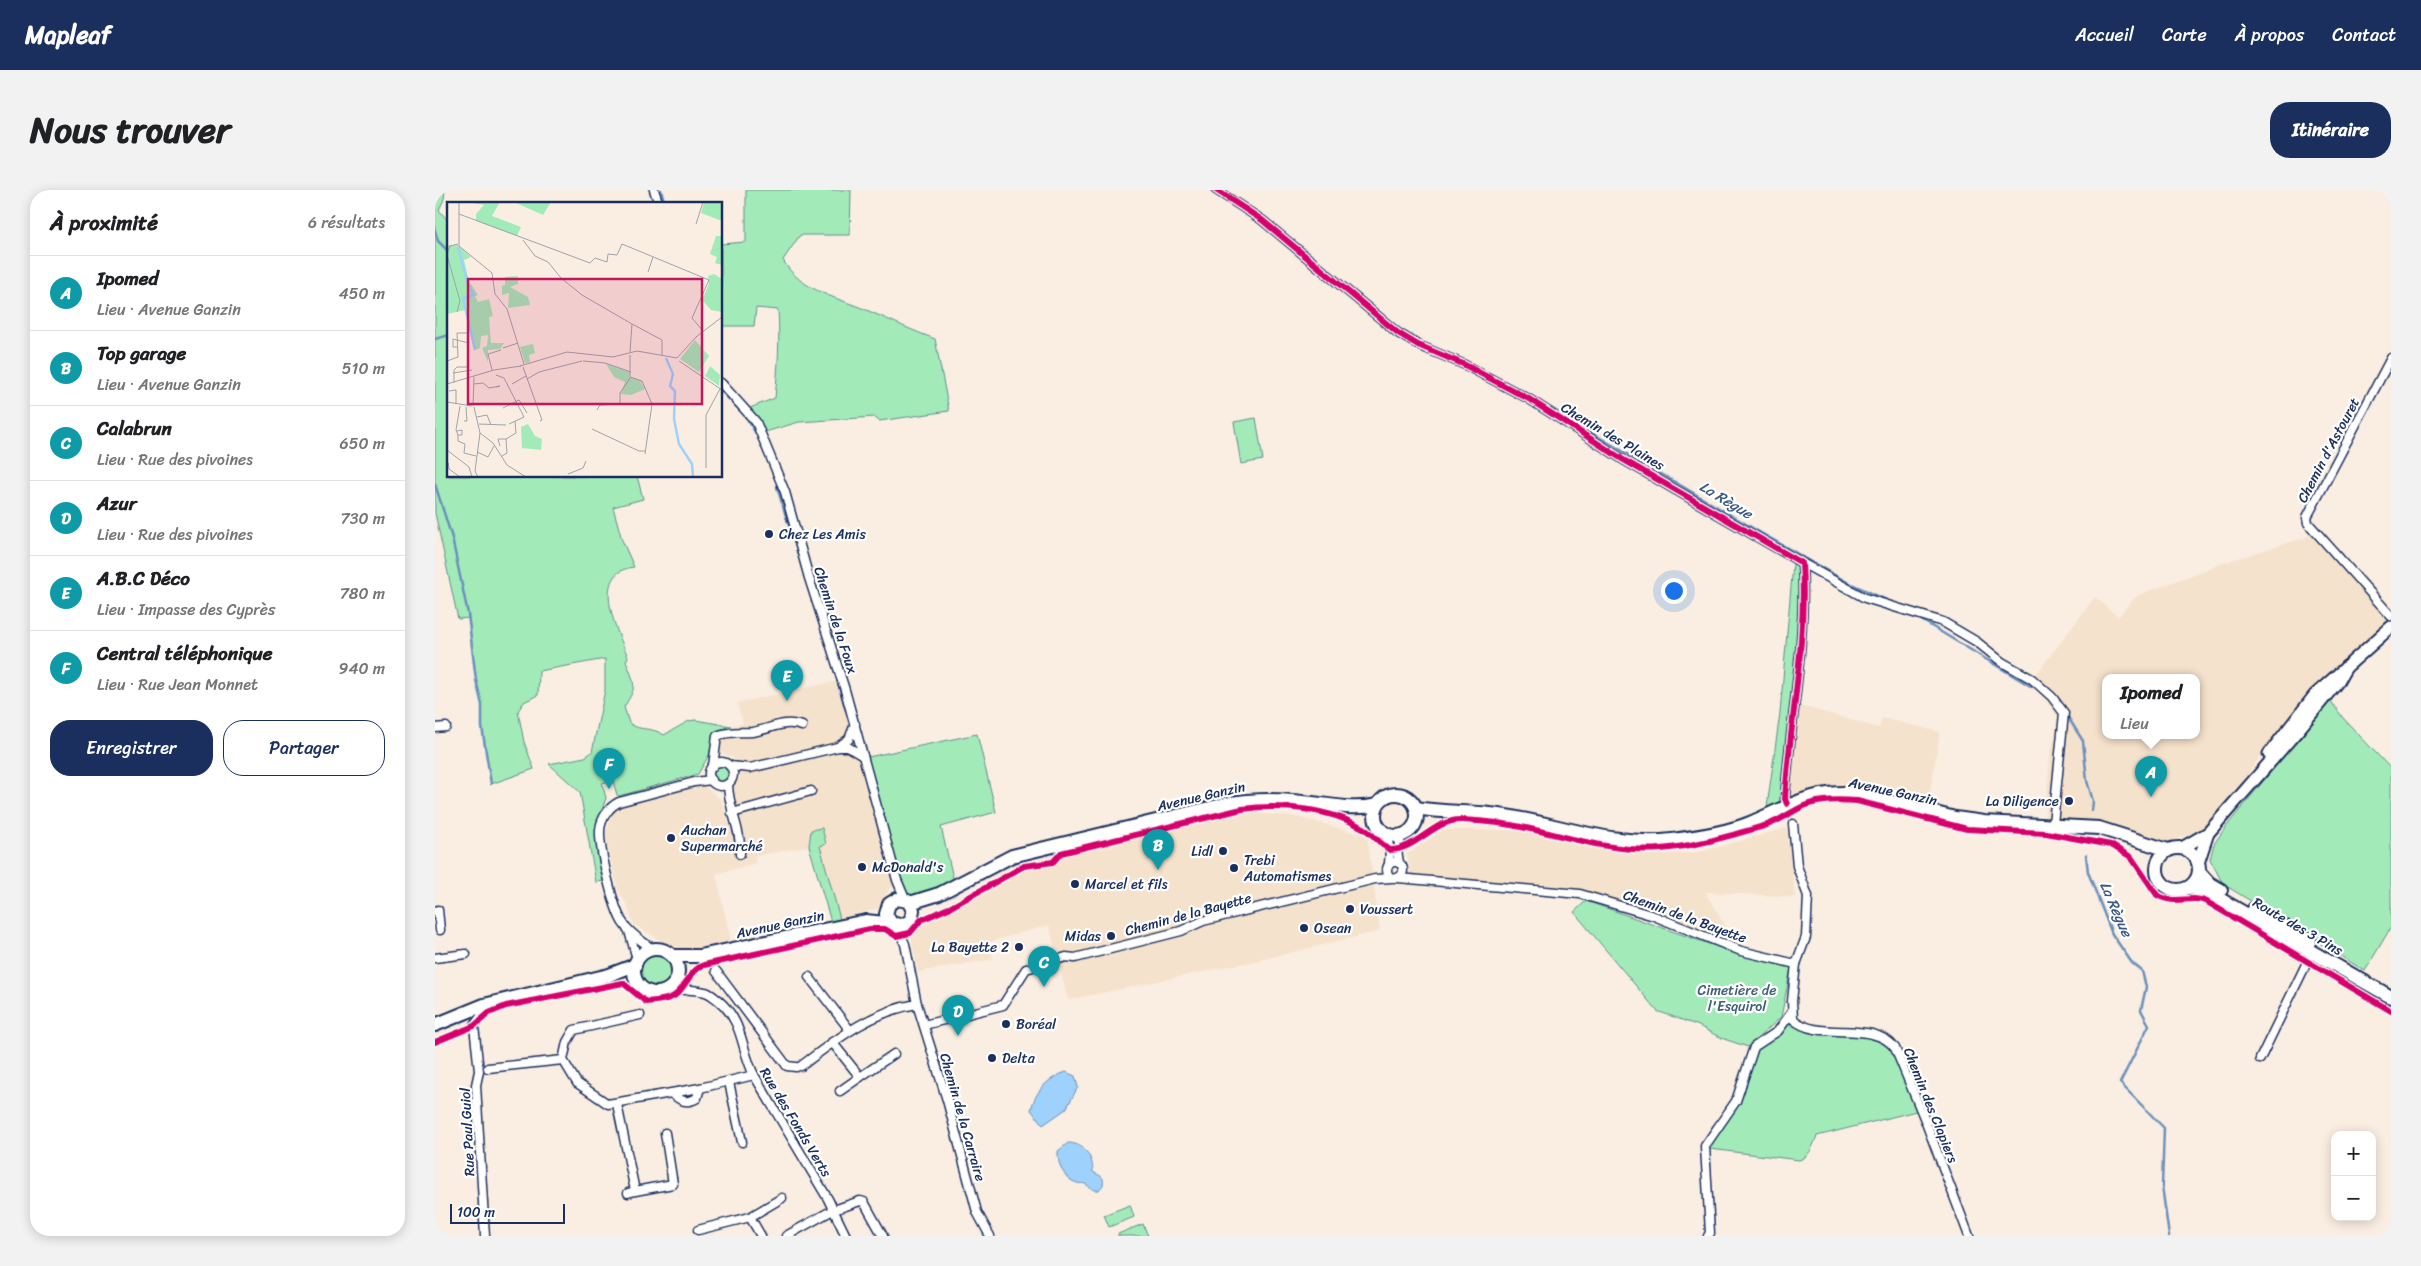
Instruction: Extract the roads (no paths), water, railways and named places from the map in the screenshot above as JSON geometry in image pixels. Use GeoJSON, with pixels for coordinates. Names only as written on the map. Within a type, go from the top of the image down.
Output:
{"type":"FeatureCollection","features":[{"type":"Feature","properties":{"kind":"main road"},"geometry":{"type":"LineString","coordinates":[[2208,833],[2197,878],[2188,888],[2176,890],[2165,885],[2158,874],[2157,868],[2163,855],[2168,850],[2182,848],[2208,833],[2255,778],[2271,750],[2315,695],[2333,676],[2347,667],[2391,627]]}},
{"type":"Feature","properties":{"kind":"main road","name":"Avenue Ganzin"},"geometry":{"type":"LineString","coordinates":[[1416,808],[1498,814],[1602,837],[1647,842],[1721,831],[1749,823],[1787,804],[1816,795],[1846,793],[1861,794],[1965,819],[2099,828],[2125,838],[2168,850]]}},
{"type":"Feature","properties":{"kind":"main road"},"geometry":{"type":"LineString","coordinates":[[1396,794],[1407,797],[1416,808],[1416,822],[1408,833],[1402,835],[1386,834],[1376,823],[1377,805],[1387,796],[1396,794]]}},
{"type":"Feature","properties":{"kind":"main road","name":"Avenue Ganzin"},"geometry":{"type":"LineString","coordinates":[[673,956],[701,956],[900,912],[1010,863],[1072,842],[1243,801],[1281,799],[1339,807],[1367,808],[1377,805]]}},
{"type":"Feature","properties":{"kind":"main road","name":"Avenue Ganzin"},"geometry":{"type":"LineString","coordinates":[[1339,807],[1376,823]]}},
{"type":"Feature","properties":{"kind":"main road","name":"Avenue Ganzin"},"geometry":{"type":"LineString","coordinates":[[1416,822],[1453,812]]}},
{"type":"Feature","properties":{"kind":"main road","name":"Avenue Ganzin"},"geometry":{"type":"LineString","coordinates":[[2125,838],[2147,855],[2157,868]]}},
{"type":"Feature","properties":{"kind":"main road"},"geometry":{"type":"LineString","coordinates":[[2182,848],[2192,853],[2199,867]]}},
{"type":"Feature","properties":{"kind":"main road","name":"Route des 3 Pins"},"geometry":{"type":"LineString","coordinates":[[2199,867],[2209,883],[2331,954],[2391,996]]}},
{"type":"Feature","properties":{"kind":"main road","name":"Route des 3 Pins"},"geometry":{"type":"LineString","coordinates":[[2188,888],[2204,890],[2391,996]]}},
{"type":"Feature","properties":{"kind":"main road"},"geometry":{"type":"LineString","coordinates":[[435,1031],[466,1020],[491,1006],[609,975],[636,962],[652,949],[660,949],[673,956],[678,975],[670,989],[658,994],[645,991],[636,981],[626,976],[609,975]]}},
{"type":"Feature","properties":{"kind":"main road","name":"Avenue Ganzin"},"geometry":{"type":"LineString","coordinates":[[678,975],[701,956]]}},
{"type":"Feature","properties":{"kind":"main road"},"geometry":{"type":"LineString","coordinates":[[636,962],[636,981]]}},
{"type":"Feature","properties":{"kind":"main road"},"geometry":{"type":"LineString","coordinates":[[435,1025],[466,1020]]}},
{"type":"Feature","properties":{"kind":"street","name":"Chemin des Plaines"},"geometry":{"type":"LineString","coordinates":[[1216,190],[1262,220],[1398,333],[1418,345],[1463,364],[1529,399],[1622,459],[1865,598],[1943,622],[2032,679],[2052,697],[2064,713],[2053,824]]}},
{"type":"Feature","properties":{"kind":"street","name":"Chemin d'Astouret"},"geometry":{"type":"LineString","coordinates":[[2391,358],[2307,517],[2308,524],[2391,616]]}},
{"type":"Feature","properties":{"kind":"street","name":"Chemin de la Foux"},"geometry":{"type":"LineString","coordinates":[[723,385],[748,411],[764,439],[785,492],[809,578],[855,724],[897,880],[900,912]]}},
{"type":"Feature","properties":{"kind":"street"},"geometry":{"type":"LineString","coordinates":[[1787,804],[1785,799],[1789,740],[1797,692],[1799,662],[1802,563]]}},
{"type":"Feature","properties":{"kind":"street"},"geometry":{"type":"LineString","coordinates":[[740,854],[728,798],[712,773],[716,752],[714,744],[717,736],[726,732],[751,732],[788,723],[802,726]]}},
{"type":"Feature","properties":{"kind":"street"},"geometry":{"type":"LineString","coordinates":[[838,747],[847,740],[855,724]]}},
{"type":"Feature","properties":{"kind":"street"},"geometry":{"type":"LineString","coordinates":[[435,728],[446,727]]}},
{"type":"Feature","properties":{"kind":"street"},"geometry":{"type":"LineString","coordinates":[[847,740],[861,746]]}},
{"type":"Feature","properties":{"kind":"street"},"geometry":{"type":"LineString","coordinates":[[719,785],[730,781],[749,768],[838,747],[848,748],[863,756]]}},
{"type":"Feature","properties":{"kind":"street"},"geometry":{"type":"LineString","coordinates":[[716,752],[733,772],[728,798]]}},
{"type":"Feature","properties":{"kind":"street"},"geometry":{"type":"LineString","coordinates":[[636,962],[628,929],[614,905],[601,841],[600,829],[603,820],[610,808],[619,802],[694,782],[727,764],[749,768]]}},
{"type":"Feature","properties":{"kind":"street"},"geometry":{"type":"LineString","coordinates":[[732,814],[811,791]]}},
{"type":"Feature","properties":{"kind":"street"},"geometry":{"type":"LineString","coordinates":[[1708,1236],[1711,1233],[1705,1146],[1736,1101],[1754,1047],[1778,1031],[1791,1014],[1796,964],[1806,937],[1807,896],[1797,866],[1793,824]]}},
{"type":"Feature","properties":{"kind":"street"},"geometry":{"type":"LineString","coordinates":[[1386,834],[1390,850],[1388,867]]}},
{"type":"Feature","properties":{"kind":"street"},"geometry":{"type":"LineString","coordinates":[[1397,876],[1399,863],[1397,850],[1402,835]]}},
{"type":"Feature","properties":{"kind":"street"},"geometry":{"type":"LineString","coordinates":[[1388,867],[1399,863]]}},
{"type":"Feature","properties":{"kind":"street"},"geometry":{"type":"LineString","coordinates":[[1388,867],[1397,876]]}},
{"type":"Feature","properties":{"kind":"street","name":"Chemin de la Bayette"},"geometry":{"type":"LineString","coordinates":[[1375,879],[1388,867]]}},
{"type":"Feature","properties":{"kind":"street","name":"Chemin de la Bayette"},"geometry":{"type":"LineString","coordinates":[[924,1026],[1003,1005],[1025,969],[1066,957],[1075,958],[1181,931],[1203,921],[1375,879],[1397,876],[1415,881],[1580,894],[1654,916],[1741,951],[1796,964]]}},
{"type":"Feature","properties":{"kind":"street"},"geometry":{"type":"LineString","coordinates":[[435,911],[438,910],[440,930]]}},
{"type":"Feature","properties":{"kind":"street","name":"Chemin de la Carraire"},"geometry":{"type":"LineString","coordinates":[[900,912],[917,1004],[947,1100],[977,1212],[990,1236]]}},
{"type":"Feature","properties":{"kind":"street"},"geometry":{"type":"LineString","coordinates":[[628,929],[652,949]]}},
{"type":"Feature","properties":{"kind":"street"},"geometry":{"type":"LineString","coordinates":[[2260,1059],[2312,952]]}},
{"type":"Feature","properties":{"kind":"street"},"geometry":{"type":"LineString","coordinates":[[435,958],[466,954]]}},
{"type":"Feature","properties":{"kind":"street"},"geometry":{"type":"LineString","coordinates":[[716,971],[787,1066],[799,1066],[849,1029],[901,1007],[917,1004]]}},
{"type":"Feature","properties":{"kind":"street"},"geometry":{"type":"LineString","coordinates":[[678,975],[684,990]]}},
{"type":"Feature","properties":{"kind":"street"},"geometry":{"type":"LineString","coordinates":[[809,978],[849,1029]]}},
{"type":"Feature","properties":{"kind":"street"},"geometry":{"type":"LineString","coordinates":[[670,989],[705,992],[727,1006],[736,999]]}},
{"type":"Feature","properties":{"kind":"street","name":"Rue des Fonds Verts"},"geometry":{"type":"LineString","coordinates":[[727,1006],[735,1018],[748,1063],[754,1075],[846,1236]]}},
{"type":"Feature","properties":{"kind":"street","name":"Chemin des Clapiers"},"geometry":{"type":"LineString","coordinates":[[1791,1014],[1799,1025],[1874,1034],[1888,1040],[1895,1048],[1925,1120],[1969,1236]]}},
{"type":"Feature","properties":{"kind":"street"},"geometry":{"type":"LineString","coordinates":[[640,1016],[574,1030],[567,1042],[563,1060],[577,1083],[608,1104],[672,1094],[754,1075]]}},
{"type":"Feature","properties":{"kind":"street","name":"Rue Paul Guiol"},"geometry":{"type":"LineString","coordinates":[[466,1020],[479,1071],[475,1086],[485,1236]]}},
{"type":"Feature","properties":{"kind":"street"},"geometry":{"type":"LineString","coordinates":[[832,1042],[859,1077]]}},
{"type":"Feature","properties":{"kind":"street"},"geometry":{"type":"LineString","coordinates":[[840,1091],[894,1054]]}},
{"type":"Feature","properties":{"kind":"street"},"geometry":{"type":"LineString","coordinates":[[487,1068],[563,1060]]}},
{"type":"Feature","properties":{"kind":"street"},"geometry":{"type":"LineString","coordinates":[[729,1082],[742,1142]]}},
{"type":"Feature","properties":{"kind":"street"},"geometry":{"type":"LineString","coordinates":[[672,1094],[680,1100],[690,1102],[697,1098],[700,1088]]}},
{"type":"Feature","properties":{"kind":"street"},"geometry":{"type":"LineString","coordinates":[[617,1104],[631,1192],[673,1184],[665,1133]]}},
{"type":"Feature","properties":{"kind":"street"},"geometry":{"type":"LineString","coordinates":[[698,1230],[750,1217],[782,1198]]}},
{"type":"Feature","properties":{"kind":"street"},"geometry":{"type":"LineString","coordinates":[[786,1236],[833,1211],[860,1201],[864,1202],[883,1236]]}},
{"type":"Feature","properties":{"kind":"street"},"geometry":{"type":"LineString","coordinates":[[750,1217],[761,1236]]}},
{"type":"Feature","properties":{"kind":"water"},"geometry":{"type":"Polygon","coordinates":[[[1066,1072],[1075,1076],[1078,1087],[1066,1109],[1043,1125],[1031,1110],[1033,1103],[1043,1086],[1053,1078],[1066,1072]]]}},
{"type":"Feature","properties":{"kind":"water"},"geometry":{"type":"Polygon","coordinates":[[[1068,1143],[1079,1145],[1089,1156],[1093,1172],[1103,1179],[1103,1185],[1099,1190],[1094,1190],[1085,1184],[1072,1181],[1065,1175],[1059,1161],[1058,1151],[1068,1143]]]}},
{"type":"Feature","properties":{"kind":"waterway"},"geometry":{"type":"LineString","coordinates":[[650,190],[654,202]]}},
{"type":"Feature","properties":{"kind":"waterway"},"geometry":{"type":"LineString","coordinates":[[661,190],[664,202]]}},
{"type":"Feature","properties":{"kind":"waterway"},"geometry":{"type":"LineString","coordinates":[[435,230],[438,241],[447,250]]}},
{"type":"Feature","properties":{"kind":"waterway"},"geometry":{"type":"LineString","coordinates":[[435,339],[447,336]]}},
{"type":"Feature","properties":{"kind":"waterway"},"geometry":{"type":"LineString","coordinates":[[723,380],[727,383]]}},
{"type":"Feature","properties":{"kind":"waterway"},"geometry":{"type":"LineString","coordinates":[[723,393],[747,418],[757,435]]}},
{"type":"Feature","properties":{"kind":"waterway","name":"La Règue"},"geometry":{"type":"LineString","coordinates":[[1548,407],[1847,582],[1893,603]]}},
{"type":"Feature","properties":{"kind":"waterway"},"geometry":{"type":"LineString","coordinates":[[435,484],[452,538],[468,614],[476,680],[482,705],[482,727],[491,784]]}},
{"type":"Feature","properties":{"kind":"waterway"},"geometry":{"type":"LineString","coordinates":[[777,487],[789,526]]}},
{"type":"Feature","properties":{"kind":"waterway"},"geometry":{"type":"LineString","coordinates":[[791,531],[821,628]]}},
{"type":"Feature","properties":{"kind":"waterway","name":"La Règue"},"geometry":{"type":"LineString","coordinates":[[1918,618],[2032,687]]}},
{"type":"Feature","properties":{"kind":"waterway"},"geometry":{"type":"LineString","coordinates":[[827,645],[846,711]]}},
{"type":"Feature","properties":{"kind":"waterway","name":"La Règue"},"geometry":{"type":"LineString","coordinates":[[2066,714],[2083,741],[2087,781],[2093,801],[2092,811]]}},
{"type":"Feature","properties":{"kind":"waterway"},"geometry":{"type":"LineString","coordinates":[[879,831],[891,871]]}},
{"type":"Feature","properties":{"kind":"waterway","name":"La Règue"},"geometry":{"type":"LineString","coordinates":[[2086,855],[2088,872],[2112,934],[2132,963],[2142,971],[2146,987],[2141,1010],[2149,1025],[2120,1083],[2164,1128],[2162,1186],[2169,1236]]}},
{"type":"Feature","properties":{"kind":"place","name":"Chez Les Amis"},"geometry":{"type":"Point","coordinates":[769,534]}},
{"type":"Feature","properties":{"kind":"place","name":"A.B.C Déco"},"geometry":{"type":"Point","coordinates":[787,701]}},
{"type":"Feature","properties":{"kind":"place","name":"Central téléphonique"},"geometry":{"type":"Point","coordinates":[609,789]}},
{"type":"Feature","properties":{"kind":"place","name":"Ipomed"},"geometry":{"type":"Point","coordinates":[2151,797]}},
{"type":"Feature","properties":{"kind":"place","name":"La Diligence"},"geometry":{"type":"Point","coordinates":[2069,801]}},
{"type":"Feature","properties":{"kind":"place","name":"Auchan Supermarché"},"geometry":{"type":"Point","coordinates":[671,838]}},
{"type":"Feature","properties":{"kind":"place","name":"Lidl"},"geometry":{"type":"Point","coordinates":[1223,851]}},
{"type":"Feature","properties":{"kind":"place","name":"McDonald's"},"geometry":{"type":"Point","coordinates":[862,867]}},
{"type":"Feature","properties":{"kind":"place","name":"Trebi Automatismes"},"geometry":{"type":"Point","coordinates":[1234,868]}},
{"type":"Feature","properties":{"kind":"place","name":"Top garage"},"geometry":{"type":"Point","coordinates":[1158,870]}},
{"type":"Feature","properties":{"kind":"place","name":"Marcel et fils"},"geometry":{"type":"Point","coordinates":[1075,884]}},
{"type":"Feature","properties":{"kind":"place","name":"Voussert"},"geometry":{"type":"Point","coordinates":[1350,909]}},
{"type":"Feature","properties":{"kind":"place","name":"Osean"},"geometry":{"type":"Point","coordinates":[1304,928]}},
{"type":"Feature","properties":{"kind":"place","name":"Midas"},"geometry":{"type":"Point","coordinates":[1111,936]}},
{"type":"Feature","properties":{"kind":"place","name":"La Bayette 2"},"geometry":{"type":"Point","coordinates":[1019,947]}},
{"type":"Feature","properties":{"kind":"place","name":"Calabrun"},"geometry":{"type":"Point","coordinates":[1044,987]}},
{"type":"Feature","properties":{"kind":"place","name":"Boréal"},"geometry":{"type":"Point","coordinates":[1006,1024]}},
{"type":"Feature","properties":{"kind":"place","name":"Azur"},"geometry":{"type":"Point","coordinates":[958,1036]}},
{"type":"Feature","properties":{"kind":"place","name":"Delta"},"geometry":{"type":"Point","coordinates":[992,1058]}},
{"type":"Feature","properties":{"kind":"park label","name":"Cimetière de l'Esquirol"},"geometry":{"type":"Point","coordinates":[1737,998]}}]}
